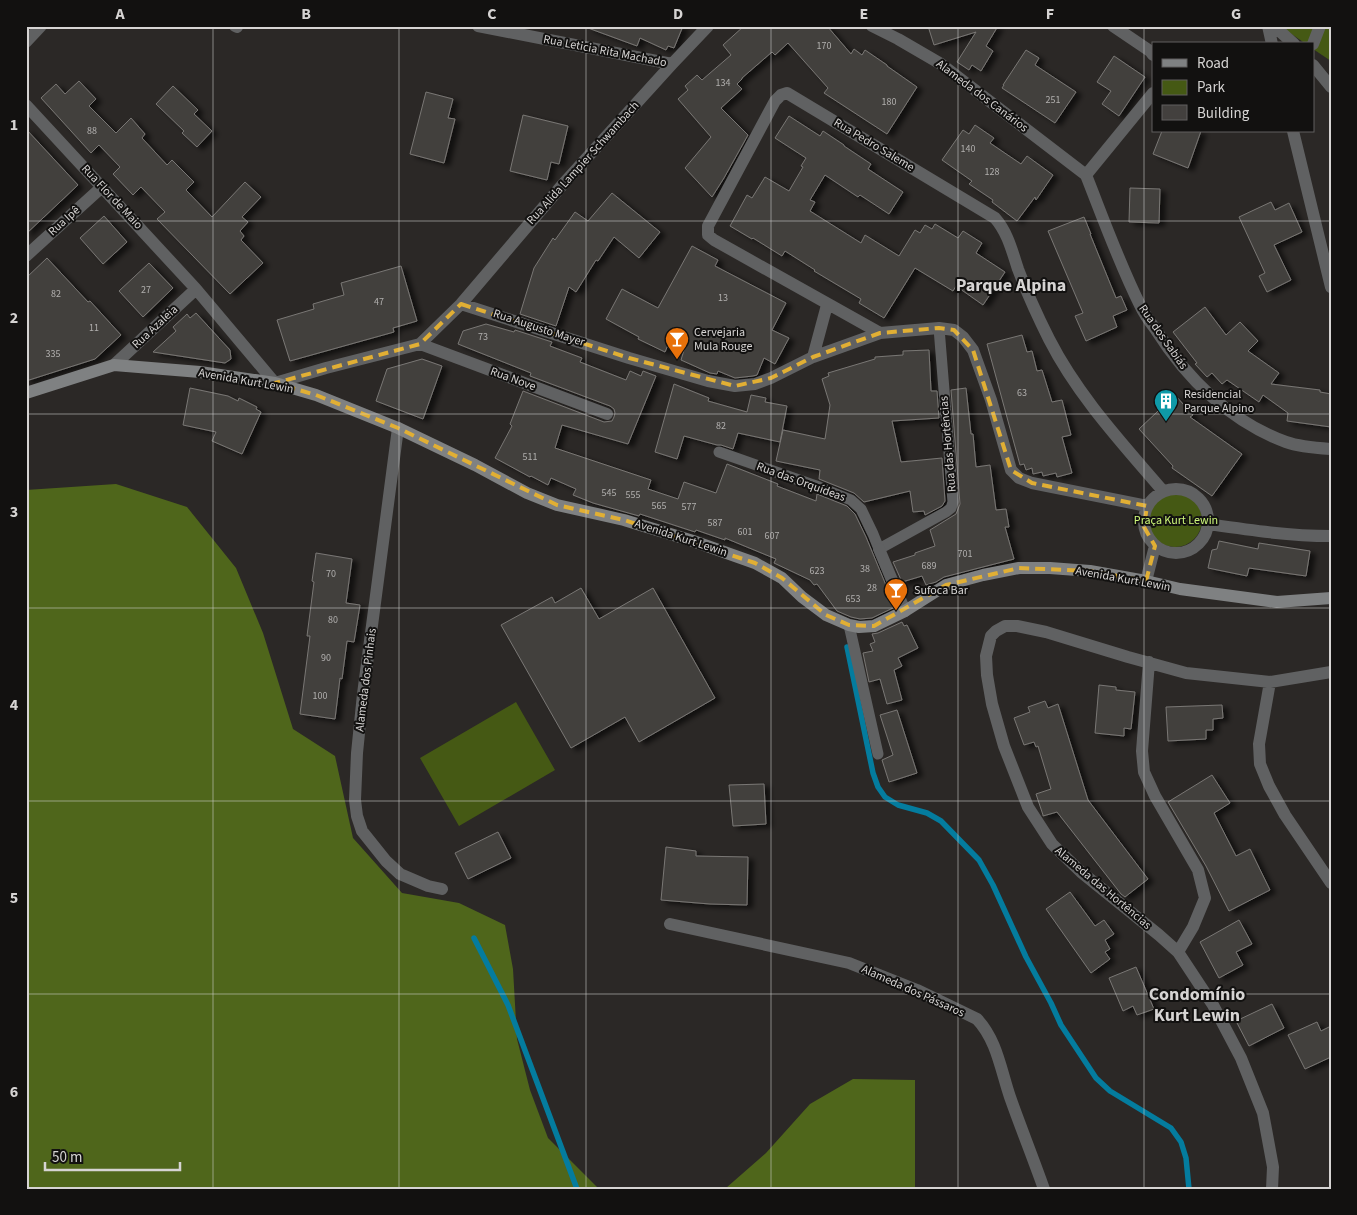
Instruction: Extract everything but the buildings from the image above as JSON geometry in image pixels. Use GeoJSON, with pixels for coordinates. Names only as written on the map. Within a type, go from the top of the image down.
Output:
{"type":"FeatureCollection","features":[{"type":"Feature","properties":{"kind":"main road","name":"Avenida Kurt Lewin"},"geometry":{"type":"LineString","coordinates":[[26,393],[114,365],[200,372],[275,383],[316,395],[398,428],[475,465],[527,493],[558,505],[642,526],[755,562],[782,578],[826,615],[849,625],[859,627],[874,626],[905,612],[946,585],[1019,568],[1090,571],[1180,589],[1278,602],[1331,598]]}},
{"type":"Feature","properties":{"kind":"street"},"geometry":{"type":"LineString","coordinates":[[26,42],[41,26]]}},
{"type":"Feature","properties":{"kind":"street","name":"Rua Leticia Rita Machado"},"geometry":{"type":"LineString","coordinates":[[478,26],[672,64]]}},
{"type":"Feature","properties":{"kind":"street","name":"Rua Alida Lampier Schwambach"},"geometry":{"type":"LineString","coordinates":[[461,304],[564,183],[708,26]]}},
{"type":"Feature","properties":{"kind":"street","name":"Alameda dos Canários"},"geometry":{"type":"LineString","coordinates":[[872,26],[940,64],[1086,175]]}},
{"type":"Feature","properties":{"kind":"street"},"geometry":{"type":"LineString","coordinates":[[1113,26],[1152,54]]}},
{"type":"Feature","properties":{"kind":"street"},"geometry":{"type":"LineString","coordinates":[[1268,26],[1272,42]]}},
{"type":"Feature","properties":{"kind":"street"},"geometry":{"type":"LineString","coordinates":[[1274,26],[1292,42]]}},
{"type":"Feature","properties":{"kind":"street"},"geometry":{"type":"LineString","coordinates":[[1314,42],[1320,26]]}},
{"type":"Feature","properties":{"kind":"street"},"geometry":{"type":"LineString","coordinates":[[1314,66],[1331,87]]}},
{"type":"Feature","properties":{"kind":"street","name":"Rua Pedro Saleme"},"geometry":{"type":"LineString","coordinates":[[880,333],[827,305],[708,235],[708,226],[775,101],[781,95],[787,93],[995,218],[1003,227],[1028,295],[1045,331],[1074,382],[1106,426],[1163,491]]}},
{"type":"Feature","properties":{"kind":"street"},"geometry":{"type":"LineString","coordinates":[[1086,175],[1152,94]]}},
{"type":"Feature","properties":{"kind":"street","name":"Rua Flor de Maio"},"geometry":{"type":"LineString","coordinates":[[26,105],[196,289],[275,383]]}},
{"type":"Feature","properties":{"kind":"street"},"geometry":{"type":"LineString","coordinates":[[1293,132],[1331,287]]}},
{"type":"Feature","properties":{"kind":"street","name":"Rua dos Sabiás"},"geometry":{"type":"LineString","coordinates":[[1086,175],[1140,306],[1166,345],[1194,380],[1223,406],[1251,426],[1287,443],[1331,449]]}},
{"type":"Feature","properties":{"kind":"street","name":"Rua Ipê"},"geometry":{"type":"LineString","coordinates":[[26,256],[102,187]]}},
{"type":"Feature","properties":{"kind":"street","name":"Rua Azaleia"},"geometry":{"type":"LineString","coordinates":[[114,365],[196,289]]}},
{"type":"Feature","properties":{"kind":"street"},"geometry":{"type":"LineString","coordinates":[[275,383],[420,344],[461,304]]}},
{"type":"Feature","properties":{"kind":"street","name":"Rua Augusto Mayer"},"geometry":{"type":"LineString","coordinates":[[461,304],[708,381],[735,386],[755,384],[772,378],[813,357],[880,333],[939,328]]}},
{"type":"Feature","properties":{"kind":"street"},"geometry":{"type":"LineString","coordinates":[[813,357],[827,305]]}},
{"type":"Feature","properties":{"kind":"street"},"geometry":{"type":"LineString","coordinates":[[939,328],[954,330],[964,337],[973,350],[991,400],[1011,470],[1019,478],[1032,483],[1147,506]]}},
{"type":"Feature","properties":{"kind":"street","name":"Rua Nove"},"geometry":{"type":"LineString","coordinates":[[420,344],[607,414]]}},
{"type":"Feature","properties":{"kind":"street","name":"Alameda dos Pinhais"},"geometry":{"type":"LineString","coordinates":[[398,428],[363,694],[357,753],[355,800],[362,832],[386,861],[400,874],[428,886],[442,889]]}},
{"type":"Feature","properties":{"kind":"street"},"geometry":{"type":"LineString","coordinates":[[1173,488],[1191,492],[1199,498],[1204,506],[1208,524],[1200,542],[1192,549],[1173,553],[1164,551],[1155,546],[1148,537],[1144,527],[1144,516],[1147,506],[1154,497],[1163,491],[1173,488]]}},
{"type":"Feature","properties":{"kind":"street"},"geometry":{"type":"LineString","coordinates":[[1208,524],[1269,533],[1331,536]]}},
{"type":"Feature","properties":{"kind":"street"},"geometry":{"type":"LineString","coordinates":[[1146,581],[1155,546]]}},
{"type":"Feature","properties":{"kind":"street","name":"Rua das Orquídeas"},"geometry":{"type":"LineString","coordinates":[[879,549],[905,612]]}},
{"type":"Feature","properties":{"kind":"street","name":"Alameda das Hortências"},"geometry":{"type":"LineString","coordinates":[[1272,1189],[1273,1168],[1264,1113],[1240,1058],[1213,1005],[1178,952],[1080,872],[1052,844],[1028,807],[1004,746],[992,704],[986,656],[992,636],[996,631],[1004,626],[1017,626],[1046,632],[1186,673],[1270,682],[1331,672]]}},
{"type":"Feature","properties":{"kind":"street"},"geometry":{"type":"LineString","coordinates":[[1149,662],[1142,751],[1144,772],[1155,796],[1198,870],[1205,898],[1193,926],[1178,952]]}},
{"type":"Feature","properties":{"kind":"street"},"geometry":{"type":"LineString","coordinates":[[1270,682],[1259,744],[1260,764],[1269,786],[1285,815],[1331,883]]}},
{"type":"Feature","properties":{"kind":"street","name":"Alameda dos Pássaros"},"geometry":{"type":"LineString","coordinates":[[670,924],[849,963],[916,990],[977,1019],[985,1027],[993,1044],[1044,1189]]}},
{"type":"Feature","properties":{"kind":"lane","name":"Rua das Hortências"},"geometry":{"type":"LineString","coordinates":[[879,549],[946,512],[951,508],[953,502],[939,328]]}},
{"type":"Feature","properties":{"kind":"lane","name":"Rua das Orquídeas"},"geometry":{"type":"LineString","coordinates":[[719,452],[851,500],[861,509],[879,549]]}},
{"type":"Feature","properties":{"kind":"lane"},"geometry":{"type":"LineString","coordinates":[[849,625],[878,754]]}},
{"type":"Feature","properties":{"kind":"highlighted area"},"geometry":{"type":"Polygon","coordinates":[[[461,304],[629,358],[735,386],[771,378],[813,357],[880,333],[939,328],[954,330],[973,350],[1011,470],[1032,483],[1147,506],[1144,527],[1155,546],[1146,581],[1090,571],[1019,568],[946,585],[874,626],[849,625],[826,615],[782,578],[755,563],[624,520],[557,505],[398,428],[316,395],[275,383],[420,344],[461,304]]]}},
{"type":"Feature","properties":{"kind":"green space"},"geometry":{"type":"Polygon","coordinates":[[[1280,26],[1331,26],[1331,61],[1314,50],[1314,42],[1303,42],[1280,26]]]}},
{"type":"Feature","properties":{"kind":"green space"},"geometry":{"type":"Polygon","coordinates":[[[116,484],[187,507],[236,568],[263,633],[293,729],[335,756],[353,838],[402,893],[459,903],[505,925],[513,969],[517,1039],[530,1090],[548,1138],[599,1189],[26,1189],[26,490],[116,484]]]}},
{"type":"Feature","properties":{"kind":"green space","name":"Praça Kurt Lewin"},"geometry":{"type":"Polygon","coordinates":[[[1175,493],[1185,495],[1194,501],[1200,510],[1202,520],[1200,530],[1194,539],[1185,545],[1175,547],[1165,545],[1156,539],[1150,530],[1148,520],[1150,510],[1156,501],[1165,495],[1175,493]]]}},
{"type":"Feature","properties":{"kind":"green space"},"geometry":{"type":"Polygon","coordinates":[[[516,702],[555,770],[459,826],[420,758],[516,702]]]}},
{"type":"Feature","properties":{"kind":"green space"},"geometry":{"type":"Polygon","coordinates":[[[853,1079],[915,1080],[915,1189],[723,1189],[766,1153],[810,1104],[853,1079]]]}},
{"type":"Feature","properties":{"kind":"waterway"},"geometry":{"type":"LineString","coordinates":[[847,647],[873,773],[878,787],[885,797],[898,805],[927,813],[941,821],[979,860],[1061,1025],[1096,1078],[1110,1091],[1171,1128],[1181,1142],[1186,1158],[1189,1189]]}},
{"type":"Feature","properties":{"kind":"waterway"},"geometry":{"type":"LineString","coordinates":[[474,938],[508,1005],[577,1189]]}},
{"type":"Feature","properties":{"kind":"place","name":"Cervejaria Mula Rouge"},"geometry":{"type":"Point","coordinates":[677,360]}},
{"type":"Feature","properties":{"kind":"place","name":"Residencial Parque Alpino"},"geometry":{"type":"Point","coordinates":[1166,422]}},
{"type":"Feature","properties":{"kind":"place","name":"Sufoca Bar"},"geometry":{"type":"Point","coordinates":[896,611]}},
{"type":"Feature","properties":{"kind":"district","name":"Parque Alpina"},"geometry":{"type":"Point","coordinates":[1011,285]}},
{"type":"Feature","properties":{"kind":"district","name":"Condomínio Kurt Lewin"},"geometry":{"type":"Point","coordinates":[1197,1004]}}]}
